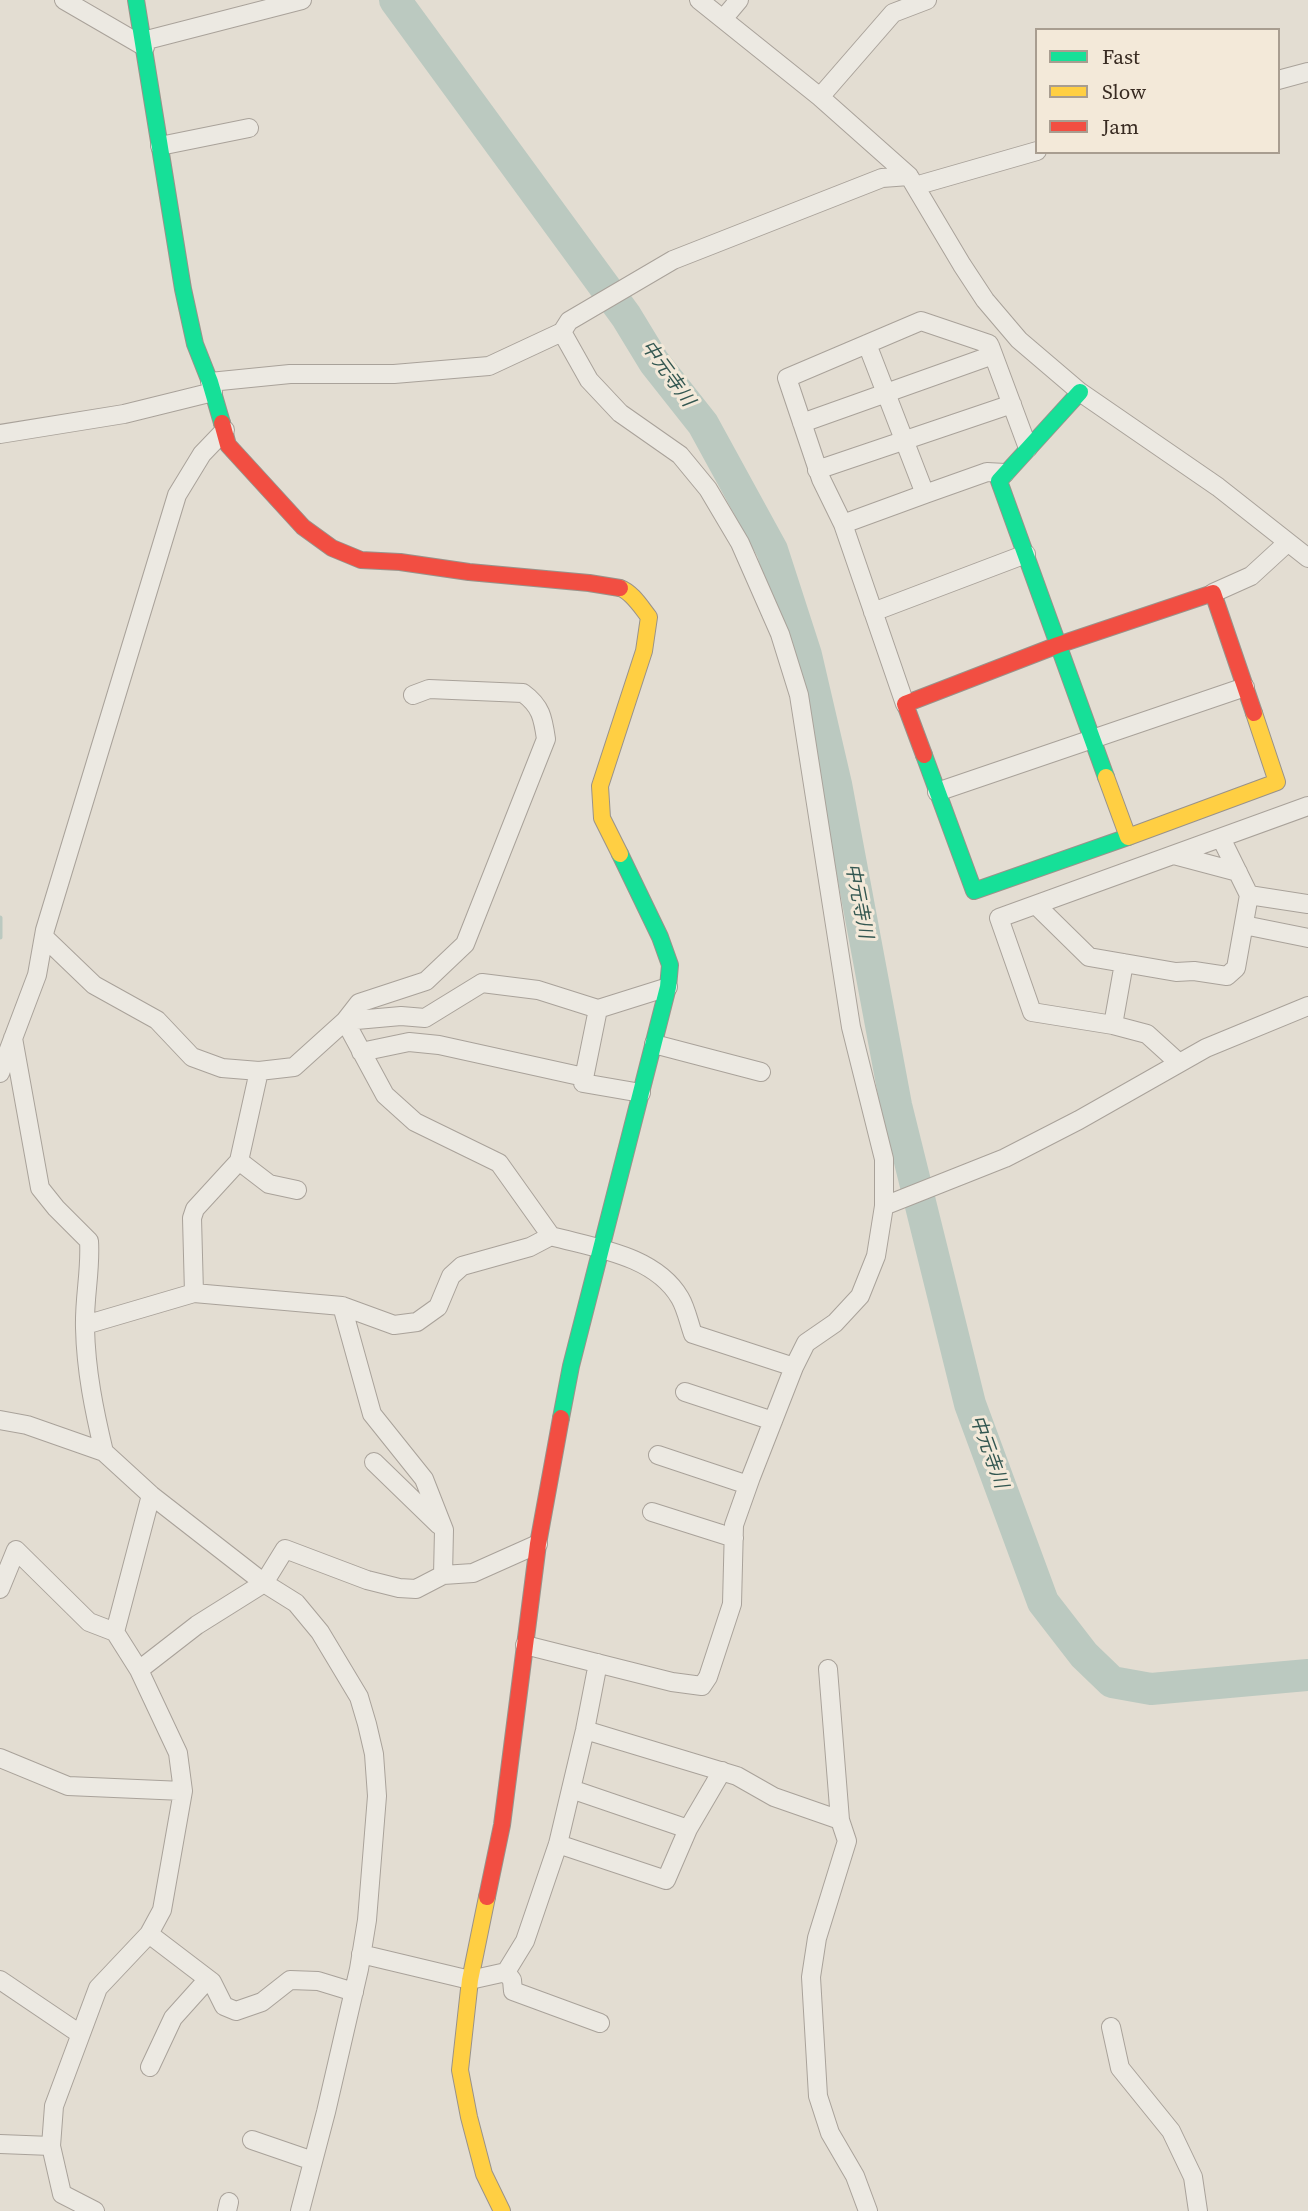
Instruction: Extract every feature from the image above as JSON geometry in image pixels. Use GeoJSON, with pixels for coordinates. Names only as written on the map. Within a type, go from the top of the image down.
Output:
{"type":"FeatureCollection","features":[{"type":"Feature","properties":{"kind":"street"},"geometry":{"type":"LineString","coordinates":[[64,0],[144,44],[302,0]]}},
{"type":"Feature","properties":{"kind":"street"},"geometry":{"type":"LineString","coordinates":[[136,0],[183,289],[195,344],[228,445],[303,527],[332,548],[361,560],[400,562],[624,589],[649,617],[644,651],[600,786],[602,818],[660,937],[670,965],[668,986],[571,1366],[538,1544],[502,1825],[470,1980],[460,2070],[484,2174],[502,2211]]}},
{"type":"Feature","properties":{"kind":"street"},"geometry":{"type":"LineString","coordinates":[[699,0],[820,97],[912,181],[985,300],[1019,340],[1080,392],[1218,487],[1308,558]]}},
{"type":"Feature","properties":{"kind":"street"},"geometry":{"type":"LineString","coordinates":[[723,19],[739,0]]}},
{"type":"Feature","properties":{"kind":"street"},"geometry":{"type":"LineString","coordinates":[[820,97],[891,6],[927,0]]}},
{"type":"Feature","properties":{"kind":"street"},"geometry":{"type":"LineString","coordinates":[[1280,79],[1308,72]]}},
{"type":"Feature","properties":{"kind":"street"},"geometry":{"type":"LineString","coordinates":[[160,146],[249,128]]}},
{"type":"Feature","properties":{"kind":"street"},"geometry":{"type":"LineString","coordinates":[[0,434],[124,414],[211,387],[290,374],[394,374],[489,366],[566,326],[673,260],[882,178],[912,181],[1035,151]]}},
{"type":"Feature","properties":{"kind":"street"},"geometry":{"type":"LineString","coordinates":[[1028,448],[991,349],[922,321],[787,378],[817,470],[843,524],[905,705],[974,891],[1277,782],[1213,593]]}},
{"type":"Feature","properties":{"kind":"street"},"geometry":{"type":"LineString","coordinates":[[802,423],[886,393],[991,349],[1003,322]]}},
{"type":"Feature","properties":{"kind":"street"},"geometry":{"type":"LineString","coordinates":[[526,1645],[672,1682],[702,1686],[708,1677],[732,1604],[734,1525],[794,1367],[806,1343],[835,1323],[860,1296],[892,1204],[884,1159],[851,1027],[799,695],[780,634],[740,542],[708,489],[680,455],[620,413],[589,380],[566,326]]}},
{"type":"Feature","properties":{"kind":"street"},"geometry":{"type":"LineString","coordinates":[[867,344],[925,494]]}},
{"type":"Feature","properties":{"kind":"street"},"geometry":{"type":"LineString","coordinates":[[1080,392],[999,481],[1128,837]]}},
{"type":"Feature","properties":{"kind":"street"},"geometry":{"type":"LineString","coordinates":[[817,470],[1012,404]]}},
{"type":"Feature","properties":{"kind":"street"},"geometry":{"type":"LineString","coordinates":[[0,1073],[37,975],[44,937],[177,495],[202,454],[225,430]]}},
{"type":"Feature","properties":{"kind":"street"},"geometry":{"type":"LineString","coordinates":[[843,524],[986,472],[1005,473]]}},
{"type":"Feature","properties":{"kind":"street"},"geometry":{"type":"LineString","coordinates":[[905,705],[1058,645],[1213,593],[1251,576],[1287,543]]}},
{"type":"Feature","properties":{"kind":"street"},"geometry":{"type":"LineString","coordinates":[[873,612],[1026,554]]}},
{"type":"Feature","properties":{"kind":"street"},"geometry":{"type":"LineString","coordinates":[[937,792],[1245,687]]}},
{"type":"Feature","properties":{"kind":"street"},"geometry":{"type":"LineString","coordinates":[[44,937],[94,985],[157,1020],[192,1057],[222,1068],[259,1071],[294,1067],[345,1021],[359,1003],[426,981],[465,944],[546,739],[542,713],[534,701],[523,693],[429,689],[413,695]]}},
{"type":"Feature","properties":{"kind":"street"},"geometry":{"type":"LineString","coordinates":[[1016,877],[1032,906],[1088,957],[1176,972],[1194,971],[1227,976],[1236,968],[1249,894],[1213,806]]}},
{"type":"Feature","properties":{"kind":"street"},"geometry":{"type":"LineString","coordinates":[[1179,1063],[1147,1034],[1113,1025],[1032,1012],[999,918],[1308,806]]}},
{"type":"Feature","properties":{"kind":"street"},"geometry":{"type":"LineString","coordinates":[[1174,855],[1238,872]]}},
{"type":"Feature","properties":{"kind":"street"},"geometry":{"type":"LineString","coordinates":[[1249,894],[1308,904]]}},
{"type":"Feature","properties":{"kind":"street"},"geometry":{"type":"LineString","coordinates":[[1244,925],[1308,938]]}},
{"type":"Feature","properties":{"kind":"street"},"geometry":{"type":"LineString","coordinates":[[1113,1025],[1124,963]]}},
{"type":"Feature","properties":{"kind":"street"},"geometry":{"type":"LineString","coordinates":[[345,1021],[401,1016],[425,1018],[482,983],[538,990],[598,1009],[668,986]]}},
{"type":"Feature","properties":{"kind":"street"},"geometry":{"type":"LineString","coordinates":[[892,1204],[1005,1158],[1079,1120],[1206,1048],[1308,1006]]}},
{"type":"Feature","properties":{"kind":"street"},"geometry":{"type":"LineString","coordinates":[[598,1009],[583,1083],[641,1093]]}},
{"type":"Feature","properties":{"kind":"street"},"geometry":{"type":"LineString","coordinates":[[345,1021],[385,1095],[415,1122],[499,1163],[551,1236],[640,1262],[666,1281],[681,1298],[693,1334],[794,1367]]}},
{"type":"Feature","properties":{"kind":"street"},"geometry":{"type":"LineString","coordinates":[[13,1038],[40,1188],[89,1241],[85,1325],[91,1399],[103,1452]]}},
{"type":"Feature","properties":{"kind":"street"},"geometry":{"type":"LineString","coordinates":[[361,1052],[409,1042],[439,1045],[584,1077]]}},
{"type":"Feature","properties":{"kind":"street"},"geometry":{"type":"LineString","coordinates":[[654,1044],[761,1072]]}},
{"type":"Feature","properties":{"kind":"street"},"geometry":{"type":"LineString","coordinates":[[194,1293],[192,1218],[195,1209],[239,1161],[259,1071]]}},
{"type":"Feature","properties":{"kind":"street"},"geometry":{"type":"LineString","coordinates":[[239,1161],[269,1184],[298,1190]]}},
{"type":"Feature","properties":{"kind":"street"},"geometry":{"type":"LineString","coordinates":[[85,1325],[194,1293],[342,1306],[394,1325],[417,1322],[438,1307],[451,1276],[461,1266],[530,1247],[551,1236]]}},
{"type":"Feature","properties":{"kind":"street"},"geometry":{"type":"LineString","coordinates":[[342,1306],[372,1414],[424,1479],[444,1530],[443,1575]]}},
{"type":"Feature","properties":{"kind":"street"},"geometry":{"type":"LineString","coordinates":[[685,1392],[773,1421]]}},
{"type":"Feature","properties":{"kind":"street"},"geometry":{"type":"LineString","coordinates":[[0,1420],[27,1425],[103,1452],[151,1495],[264,1583],[296,1603],[320,1632],[359,1697],[374,1754],[377,1796],[373,1854],[354,1992],[300,2211]]}},
{"type":"Feature","properties":{"kind":"street"},"geometry":{"type":"LineString","coordinates":[[658,1455],[748,1485]]}},
{"type":"Feature","properties":{"kind":"street"},"geometry":{"type":"LineString","coordinates":[[374,1462],[444,1530]]}},
{"type":"Feature","properties":{"kind":"street"},"geometry":{"type":"LineString","coordinates":[[115,1632],[151,1495]]}},
{"type":"Feature","properties":{"kind":"street"},"geometry":{"type":"LineString","coordinates":[[652,1512],[734,1538]]}},
{"type":"Feature","properties":{"kind":"street"},"geometry":{"type":"LineString","coordinates":[[139,1670],[197,1625],[264,1583],[285,1549],[367,1580],[416,1589],[443,1575],[473,1573],[538,1544]]}},
{"type":"Feature","properties":{"kind":"street"},"geometry":{"type":"LineString","coordinates":[[0,1589],[16,1550],[89,1622],[115,1632],[139,1670],[178,1753],[183,1791],[162,1910],[149,1934],[98,1988],[54,2106],[51,2146],[60,2202],[95,2211]]}},
{"type":"Feature","properties":{"kind":"street"},"geometry":{"type":"LineString","coordinates":[[361,1954],[470,1980],[506,1972],[525,1941],[558,1844],[598,1663]]}},
{"type":"Feature","properties":{"kind":"street"},"geometry":{"type":"LineString","coordinates":[[828,1669],[840,1819],[847,1840],[817,1938],[811,1977],[818,2096],[830,2133],[855,2176],[868,2211]]}},
{"type":"Feature","properties":{"kind":"street"},"geometry":{"type":"LineString","coordinates":[[584,1730],[737,1776],[774,1797],[840,1819]]}},
{"type":"Feature","properties":{"kind":"street"},"geometry":{"type":"LineString","coordinates":[[0,1758],[68,1786],[183,1791]]}},
{"type":"Feature","properties":{"kind":"street"},"geometry":{"type":"LineString","coordinates":[[558,1844],[666,1880],[688,1829],[722,1771]]}},
{"type":"Feature","properties":{"kind":"street"},"geometry":{"type":"LineString","coordinates":[[570,1789],[688,1829]]}},
{"type":"Feature","properties":{"kind":"street"},"geometry":{"type":"LineString","coordinates":[[149,1934],[208,1979],[224,2006],[236,2011],[262,2002],[290,1980],[318,1981],[354,1992]]}},
{"type":"Feature","properties":{"kind":"street"},"geometry":{"type":"LineString","coordinates":[[506,1972],[512,1980],[513,1991],[600,2023]]}},
{"type":"Feature","properties":{"kind":"street"},"geometry":{"type":"LineString","coordinates":[[150,2067],[173,2018],[208,1979]]}},
{"type":"Feature","properties":{"kind":"street"},"geometry":{"type":"LineString","coordinates":[[0,1980],[80,2034]]}},
{"type":"Feature","properties":{"kind":"street"},"geometry":{"type":"LineString","coordinates":[[1111,2027],[1120,2067],[1171,2131],[1194,2177],[1198,2211]]}},
{"type":"Feature","properties":{"kind":"street"},"geometry":{"type":"LineString","coordinates":[[252,2140],[313,2161]]}},
{"type":"Feature","properties":{"kind":"street"},"geometry":{"type":"LineString","coordinates":[[0,2144],[51,2146]]}},
{"type":"Feature","properties":{"kind":"waterway","name":"中元寺川"},"geometry":{"type":"LineString","coordinates":[[395,0],[626,316],[654,362],[703,424],[772,550],[806,655],[836,784],[896,1105],[970,1404],[1043,1602],[1084,1655],[1112,1682],[1151,1689],[1308,1675]]}},
{"type":"Feature","properties":{"kind":"waterway"},"geometry":{"type":"LineString","coordinates":[[0,918],[0,937]]}},
{"type":"Feature","properties":{"kind":"traffic: fast"},"geometry":{"type":"LineString","coordinates":[[136,0],[183,289],[195,344],[222,423]]}},
{"type":"Feature","properties":{"kind":"traffic: fast"},"geometry":{"type":"LineString","coordinates":[[1080,392],[999,481],[1106,777]]}},
{"type":"Feature","properties":{"kind":"traffic: fast"},"geometry":{"type":"LineString","coordinates":[[924,755],[974,891],[1128,837]]}},
{"type":"Feature","properties":{"kind":"traffic: fast"},"geometry":{"type":"LineString","coordinates":[[561,1418],[571,1366],[668,987],[670,965],[660,937],[620,854]]}},
{"type":"Feature","properties":{"kind":"traffic: slow"},"geometry":{"type":"LineString","coordinates":[[620,588],[632,596],[649,617],[644,651],[600,786],[602,818],[620,854]]}},
{"type":"Feature","properties":{"kind":"traffic: slow"},"geometry":{"type":"LineString","coordinates":[[1106,777],[1128,837],[1277,782],[1254,713]]}},
{"type":"Feature","properties":{"kind":"traffic: slow"},"geometry":{"type":"LineString","coordinates":[[487,1897],[470,1980],[460,2070],[484,2174],[502,2211]]}},
{"type":"Feature","properties":{"kind":"traffic: jam"},"geometry":{"type":"LineString","coordinates":[[222,423],[228,445],[303,527],[332,548],[361,560],[400,562],[620,588]]}},
{"type":"Feature","properties":{"kind":"traffic: jam"},"geometry":{"type":"LineString","coordinates":[[924,755],[905,704],[1058,645],[1213,593],[1254,713]]}},
{"type":"Feature","properties":{"kind":"traffic: jam"},"geometry":{"type":"LineString","coordinates":[[487,1897],[502,1825],[538,1544],[561,1418]]}}]}
